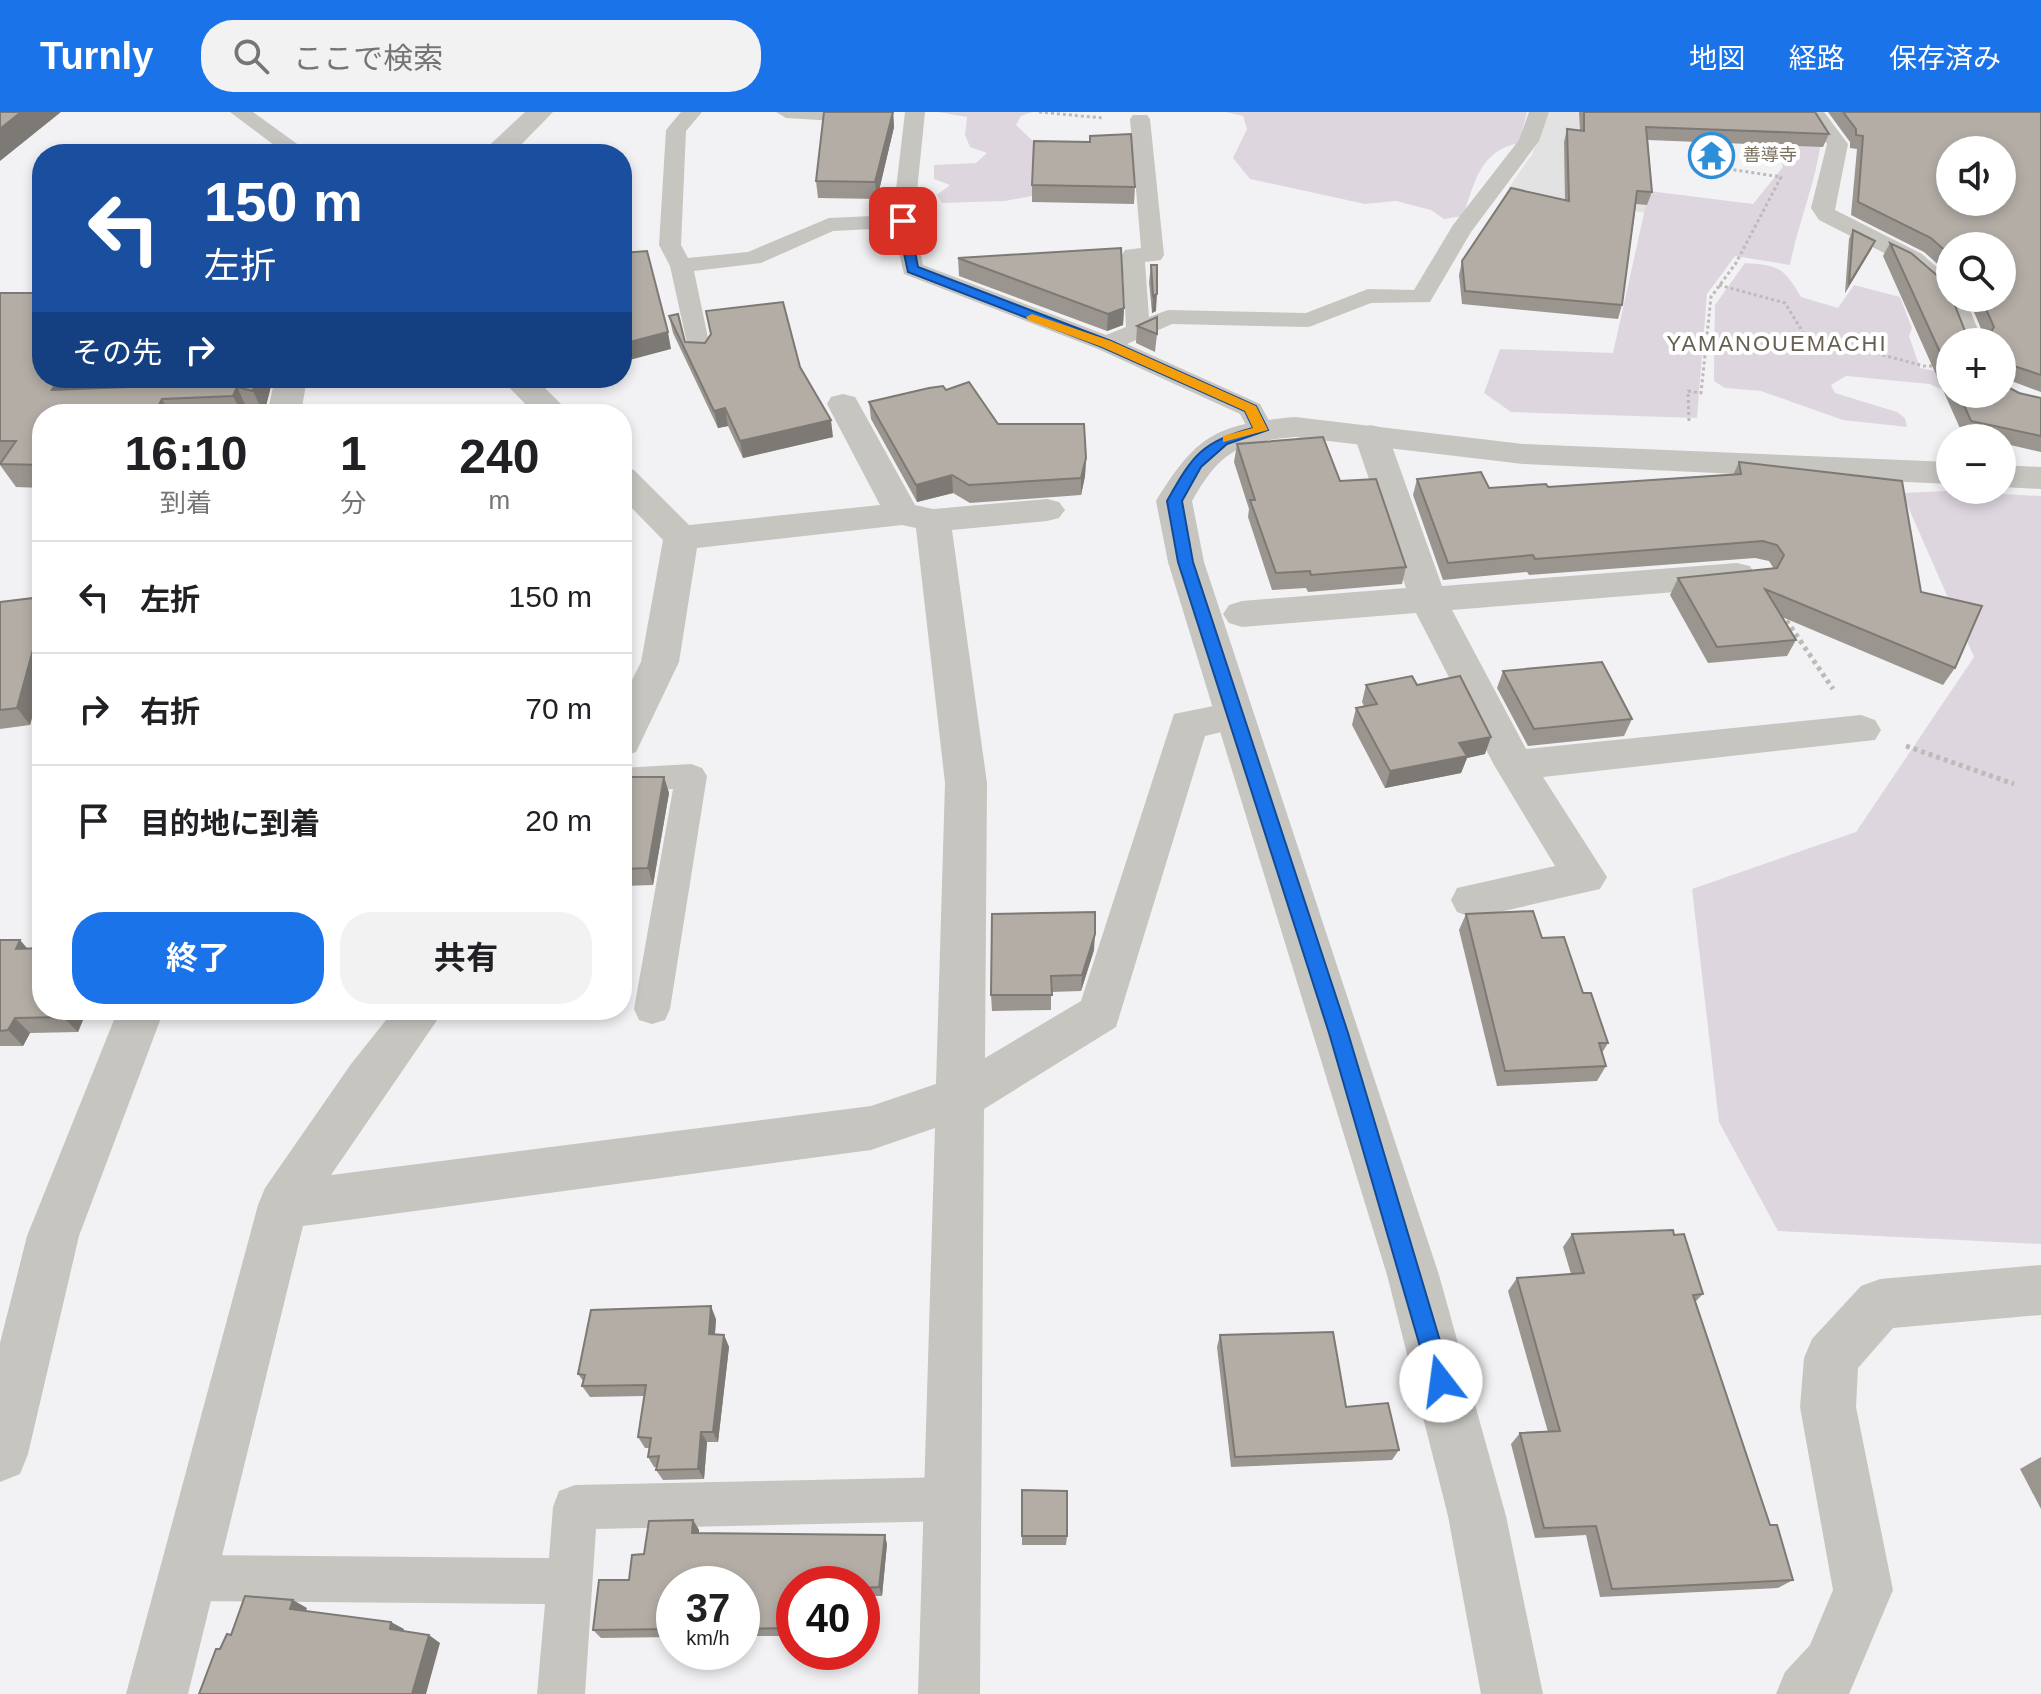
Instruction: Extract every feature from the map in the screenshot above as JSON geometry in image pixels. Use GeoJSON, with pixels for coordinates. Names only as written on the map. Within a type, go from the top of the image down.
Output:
{"type":"FeatureCollection","features":[{"type":"Feature","properties":{"kind":"street"},"geometry":{"type":"LineString","coordinates":[[507,144],[540,112]]}},
{"type":"Feature","properties":{"kind":"street"},"geometry":{"type":"LineString","coordinates":[[527,388],[543,404]]}},
{"type":"Feature","properties":{"kind":"street"},"geometry":{"type":"LineString","coordinates":[[843,404],[918,517],[966,783],[949,1694]]}},
{"type":"Feature","properties":{"kind":"street"},"geometry":{"type":"LineString","coordinates":[[1512,1694],[1478,1517],[1426,1327],[1338,1033],[1233,716],[1186,562],[1174,501],[1195,465],[1222,441],[1261,430],[1295,427],[1523,454],[1936,472]]}},
{"type":"Feature","properties":{"kind":"street"},"geometry":{"type":"LineString","coordinates":[[1371,435],[1429,601],[1514,765],[1585,877],[1473,900]]}},
{"type":"Feature","properties":{"kind":"street"},"geometry":{"type":"LineString","coordinates":[[2016,477],[2041,478]]}},
{"type":"Feature","properties":{"kind":"street"},"geometry":{"type":"LineString","coordinates":[[632,488],[681,538]]}},
{"type":"Feature","properties":{"kind":"street"},"geometry":{"type":"LineString","coordinates":[[681,538],[918,517],[1047,510]]}},
{"type":"Feature","properties":{"kind":"street"},"geometry":{"type":"LineString","coordinates":[[632,721],[660,662],[681,538]]}},
{"type":"Feature","properties":{"kind":"street"},"geometry":{"type":"LineString","coordinates":[[1242,614],[1755,573]]}},
{"type":"Feature","properties":{"kind":"street"},"geometry":{"type":"LineString","coordinates":[[283,1205],[871,1128],[962,1097],[1100,1013],[1188,724],[1233,716]]}},
{"type":"Feature","properties":{"kind":"street"},"geometry":{"type":"LineString","coordinates":[[1514,765],[1861,730]]}},
{"type":"Feature","properties":{"kind":"street"},"geometry":{"type":"LineString","coordinates":[[0,1454],[53,1236],[137,1020]]}},
{"type":"Feature","properties":{"kind":"street"},"geometry":{"type":"LineString","coordinates":[[157,1694],[283,1205],[368,1079],[413,1020]]}},
{"type":"Feature","properties":{"kind":"street"},"geometry":{"type":"LineString","coordinates":[[1807,1694],[1832,1667],[1863,1590],[1828,1407],[1831,1358],[1880,1304],[2041,1290]]}},
{"type":"Feature","properties":{"kind":"lane"},"geometry":{"type":"LineString","coordinates":[[240,112],[286,144]]}},
{"type":"Feature","properties":{"kind":"lane"},"geometry":{"type":"LineString","coordinates":[[692,112],[676,130],[670,245],[681,266],[699,352]]}},
{"type":"Feature","properties":{"kind":"lane"},"geometry":{"type":"LineString","coordinates":[[786,112],[903,117],[903,221],[912,269],[1107,344],[1251,409],[1261,430]]}},
{"type":"Feature","properties":{"kind":"lane"},"geometry":{"type":"LineString","coordinates":[[1107,344],[1168,317],[1309,320],[1368,296],[1422,297],[1461,230],[1529,141],[1539,112]]}},
{"type":"Feature","properties":{"kind":"lane"},"geometry":{"type":"LineString","coordinates":[[1814,112],[1838,144],[1822,208],[1827,215],[1914,259],[1936,279]]}},
{"type":"Feature","properties":{"kind":"lane"},"geometry":{"type":"LineString","coordinates":[[1138,330],[1133,255],[1153,255],[1140,119]]}},
{"type":"Feature","properties":{"kind":"lane"},"geometry":{"type":"LineString","coordinates":[[681,266],[753,258],[829,225],[903,221]]}},
{"type":"Feature","properties":{"kind":"lane"},"geometry":{"type":"LineString","coordinates":[[632,779],[691,776],[652,1009]]}},
{"type":"Feature","properties":{"kind":"lane"},"geometry":{"type":"LineString","coordinates":[[561,1694],[575,1507],[953,1499]]}},
{"type":"Feature","properties":{"kind":"lane"},"geometry":{"type":"LineString","coordinates":[[187,1578],[570,1581]]}},
{"type":"Feature","properties":{"kind":"path"},"geometry":{"type":"LineString","coordinates":[[1039,112],[1081,118],[1140,119]]}},
{"type":"Feature","properties":{"kind":"path"},"geometry":{"type":"LineString","coordinates":[[1691,460],[1688,391],[1701,393],[1711,297],[1736,263],[1781,177],[1722,168]]}},
{"type":"Feature","properties":{"kind":"path"},"geometry":{"type":"LineString","coordinates":[[1719,285],[1785,303],[1804,334],[1924,366]]}},
{"type":"Feature","properties":{"kind":"path"},"geometry":{"type":"LineString","coordinates":[[1755,573],[1861,730],[2014,784]]}},
{"type":"Feature","properties":{"kind":"shaded area"},"geometry":{"type":"Polygon","coordinates":[[[938,112],[1032,112],[1021,116],[1016,125],[1036,144],[1042,194],[1005,201],[942,203],[937,195],[950,185],[934,179],[934,165],[976,163],[987,153],[970,147],[965,135],[967,117],[938,112]]]}},
{"type":"Feature","properties":{"kind":"shaded area"},"geometry":{"type":"Polygon","coordinates":[[[1226,112],[1527,112],[1519,143],[1506,147],[1487,160],[1463,216],[1444,219],[1431,210],[1396,201],[1365,204],[1250,179],[1233,158],[1247,129],[1243,116],[1226,112]]]}},
{"type":"Feature","properties":{"kind":"shaded area"},"geometry":{"type":"Polygon","coordinates":[[[1549,112],[1642,112],[1649,191],[1645,213],[1508,189],[1532,154],[1549,112]]]}},
{"type":"Feature","properties":{"kind":"shaded area"},"geometry":{"type":"Polygon","coordinates":[[[1774,142],[1821,142],[1790,265],[1735,256],[1707,294],[1697,418],[1511,412],[1484,393],[1500,349],[1613,353],[1649,191],[1753,204],[1783,167],[1774,142]]]}},
{"type":"Feature","properties":{"kind":"shaded area"},"geometry":{"type":"Polygon","coordinates":[[[1745,263],[1773,267],[1785,274],[1801,297],[1838,308],[1854,285],[1900,297],[1912,328],[1909,336],[1920,368],[1936,371],[1936,387],[1846,376],[1831,385],[1835,393],[1897,412],[1905,418],[1907,427],[1843,420],[1761,391],[1725,388],[1714,381],[1715,305],[1745,263]]]}},
{"type":"Feature","properties":{"kind":"shaded area"},"geometry":{"type":"Polygon","coordinates":[[[1936,491],[1936,504],[2016,504],[2016,495],[2041,496],[2041,1244],[1778,1231],[1719,1122],[1692,889],[1856,832],[1974,657],[1902,493],[1936,491]]]}},
{"type":"Feature","properties":{"kind":"building"},"geometry":{"type":"Polygon","coordinates":[[[0,112],[21,112],[0,129],[0,112]]]}},
{"type":"Feature","properties":{"kind":"building"},"geometry":{"type":"Polygon","coordinates":[[[824,112],[893,112],[875,182],[816,181],[824,112]]]}},
{"type":"Feature","properties":{"kind":"building"},"geometry":{"type":"Polygon","coordinates":[[[1584,112],[1815,112],[1829,134],[1646,127],[1652,192],[1637,191],[1622,305],[1465,291],[1462,261],[1511,188],[1569,201],[1567,129],[1584,131],[1584,112]]]}},
{"type":"Feature","properties":{"kind":"building"},"geometry":{"type":"Polygon","coordinates":[[[1843,112],[2041,112],[2041,375],[2016,367],[2016,328],[1993,328],[1987,312],[2016,312],[2016,232],[1936,232],[1936,242],[1858,202],[1863,136],[1856,135],[1856,129],[1843,112]]]}},
{"type":"Feature","properties":{"kind":"building"},"geometry":{"type":"Polygon","coordinates":[[[1131,134],[1135,187],[1032,185],[1034,141],[1090,142],[1090,136],[1131,134]]]}},
{"type":"Feature","properties":{"kind":"building"},"geometry":{"type":"Polygon","coordinates":[[[1853,230],[1875,241],[1849,284],[1853,230]]]}},
{"type":"Feature","properties":{"kind":"building"},"geometry":{"type":"Polygon","coordinates":[[[1890,243],[1911,253],[1936,275],[1936,312],[1958,312],[1964,328],[1936,328],[1936,343],[1890,243]]]}},
{"type":"Feature","properties":{"kind":"building"},"geometry":{"type":"Polygon","coordinates":[[[1121,248],[1124,308],[1108,314],[958,258],[1121,248]]]}},
{"type":"Feature","properties":{"kind":"building"},"geometry":{"type":"Polygon","coordinates":[[[647,251],[668,332],[632,341],[632,252],[647,251]]]}},
{"type":"Feature","properties":{"kind":"building"},"geometry":{"type":"Polygon","coordinates":[[[1151,265],[1157,265],[1157,294],[1153,296],[1151,265]]]}},
{"type":"Feature","properties":{"kind":"building"},"geometry":{"type":"Polygon","coordinates":[[[0,293],[32,293],[32,388],[237,388],[233,396],[162,399],[159,404],[32,404],[32,465],[0,464],[16,441],[0,441],[0,293]]]}},
{"type":"Feature","properties":{"kind":"building"},"geometry":{"type":"Polygon","coordinates":[[[783,302],[800,367],[831,420],[740,441],[725,408],[714,411],[669,316],[678,314],[685,342],[705,343],[711,334],[706,311],[783,302]]]}},
{"type":"Feature","properties":{"kind":"building"},"geometry":{"type":"Polygon","coordinates":[[[1157,317],[1157,334],[1137,326],[1157,317]]]}},
{"type":"Feature","properties":{"kind":"building"},"geometry":{"type":"Polygon","coordinates":[[[969,382],[998,424],[1084,424],[1086,458],[1081,478],[969,485],[952,475],[916,485],[869,402],[929,388],[943,386],[946,390],[969,382]]]}},
{"type":"Feature","properties":{"kind":"building"},"geometry":{"type":"Polygon","coordinates":[[[2016,391],[2041,398],[2041,436],[2016,431],[2016,424],[1971,421],[1965,408],[2016,408],[2016,391]]]}},
{"type":"Feature","properties":{"kind":"building"},"geometry":{"type":"Polygon","coordinates":[[[1323,437],[1340,481],[1376,479],[1406,567],[1311,575],[1310,571],[1276,573],[1250,500],[1255,500],[1237,444],[1323,437]]]}},
{"type":"Feature","properties":{"kind":"building"},"geometry":{"type":"Polygon","coordinates":[[[1739,462],[1902,481],[1921,592],[1982,606],[1955,668],[1765,589],[1796,640],[1717,647],[1678,578],[1777,568],[1784,555],[1777,545],[1763,541],[1448,563],[1417,479],[1481,472],[1489,488],[1546,484],[1548,487],[1741,474],[1739,462]]]}},
{"type":"Feature","properties":{"kind":"building"},"geometry":{"type":"Polygon","coordinates":[[[32,598],[32,653],[17,708],[0,710],[0,602],[32,598]]]}},
{"type":"Feature","properties":{"kind":"building"},"geometry":{"type":"Polygon","coordinates":[[[1602,662],[1632,719],[1534,729],[1503,671],[1602,662]]]}},
{"type":"Feature","properties":{"kind":"building"},"geometry":{"type":"Polygon","coordinates":[[[1412,676],[1417,685],[1460,676],[1491,737],[1459,743],[1467,756],[1390,771],[1356,708],[1377,704],[1366,685],[1412,676]]]}},
{"type":"Feature","properties":{"kind":"building"},"geometry":{"type":"Polygon","coordinates":[[[632,777],[664,777],[648,868],[632,869],[632,777]]]}},
{"type":"Feature","properties":{"kind":"building"},"geometry":{"type":"Polygon","coordinates":[[[1533,911],[1542,938],[1564,937],[1583,993],[1591,993],[1608,1043],[1599,1043],[1606,1066],[1505,1071],[1466,914],[1533,911]]]}},
{"type":"Feature","properties":{"kind":"building"},"geometry":{"type":"Polygon","coordinates":[[[1095,912],[1095,934],[1082,975],[1051,976],[1052,995],[991,995],[992,914],[1095,912]]]}},
{"type":"Feature","properties":{"kind":"building"},"geometry":{"type":"Polygon","coordinates":[[[0,940],[20,940],[16,949],[32,948],[32,1018],[15,1018],[8,1030],[0,1031],[0,940]]]}},
{"type":"Feature","properties":{"kind":"building"},"geometry":{"type":"Polygon","coordinates":[[[1673,1230],[1674,1235],[1684,1234],[1703,1294],[1693,1295],[1770,1525],[1777,1525],[1793,1580],[1612,1589],[1596,1526],[1544,1528],[1520,1433],[1560,1431],[1517,1278],[1584,1273],[1572,1234],[1673,1230]]]}},
{"type":"Feature","properties":{"kind":"building"},"geometry":{"type":"Polygon","coordinates":[[[711,1306],[709,1334],[724,1335],[713,1432],[701,1432],[698,1469],[656,1470],[659,1456],[648,1457],[651,1438],[638,1437],[646,1385],[582,1386],[585,1375],[578,1374],[591,1310],[711,1306]]]}},
{"type":"Feature","properties":{"kind":"building"},"geometry":{"type":"Polygon","coordinates":[[[1333,1332],[1346,1407],[1388,1403],[1399,1450],[1235,1457],[1220,1335],[1333,1332]]]}},
{"type":"Feature","properties":{"kind":"building"},"geometry":{"type":"Polygon","coordinates":[[[1022,1490],[1067,1491],[1067,1536],[1022,1536],[1022,1490]]]}},
{"type":"Feature","properties":{"kind":"building"},"geometry":{"type":"Polygon","coordinates":[[[693,1520],[692,1533],[885,1535],[880,1578],[880,1566],[776,1566],[776,1628],[760,1629],[760,1566],[656,1566],[656,1629],[593,1630],[599,1580],[629,1580],[632,1555],[644,1554],[649,1521],[693,1520]]]}},
{"type":"Feature","properties":{"kind":"building"},"geometry":{"type":"Polygon","coordinates":[[[245,1596],[293,1600],[290,1609],[391,1622],[390,1629],[429,1635],[412,1694],[199,1694],[216,1649],[220,1649],[227,1634],[231,1635],[245,1596]]]}},
{"type":"Feature","properties":{"kind":"slow traffic"},"geometry":{"type":"LineString","coordinates":[[1032,317],[1107,344],[1251,409],[1261,430],[1228,439]]}},
{"type":"Feature","properties":{"kind":"place","name":"善導寺"},"geometry":{"type":"Point","coordinates":[1712,155]}},
{"type":"Feature","properties":{"kind":"district","name":"YAMANOUEMACHI"},"geometry":{"type":"Point","coordinates":[1777,343]}},
{"type":"Feature","properties":{"kind":"route"},"geometry":{"type":"LineString","coordinates":[[903,221],[912,269],[1061,329],[1107,344],[1251,409],[1261,430],[1222,441],[1195,465],[1174,501],[1186,562],[1233,716],[1338,1033],[1441,1381]]}}]}
